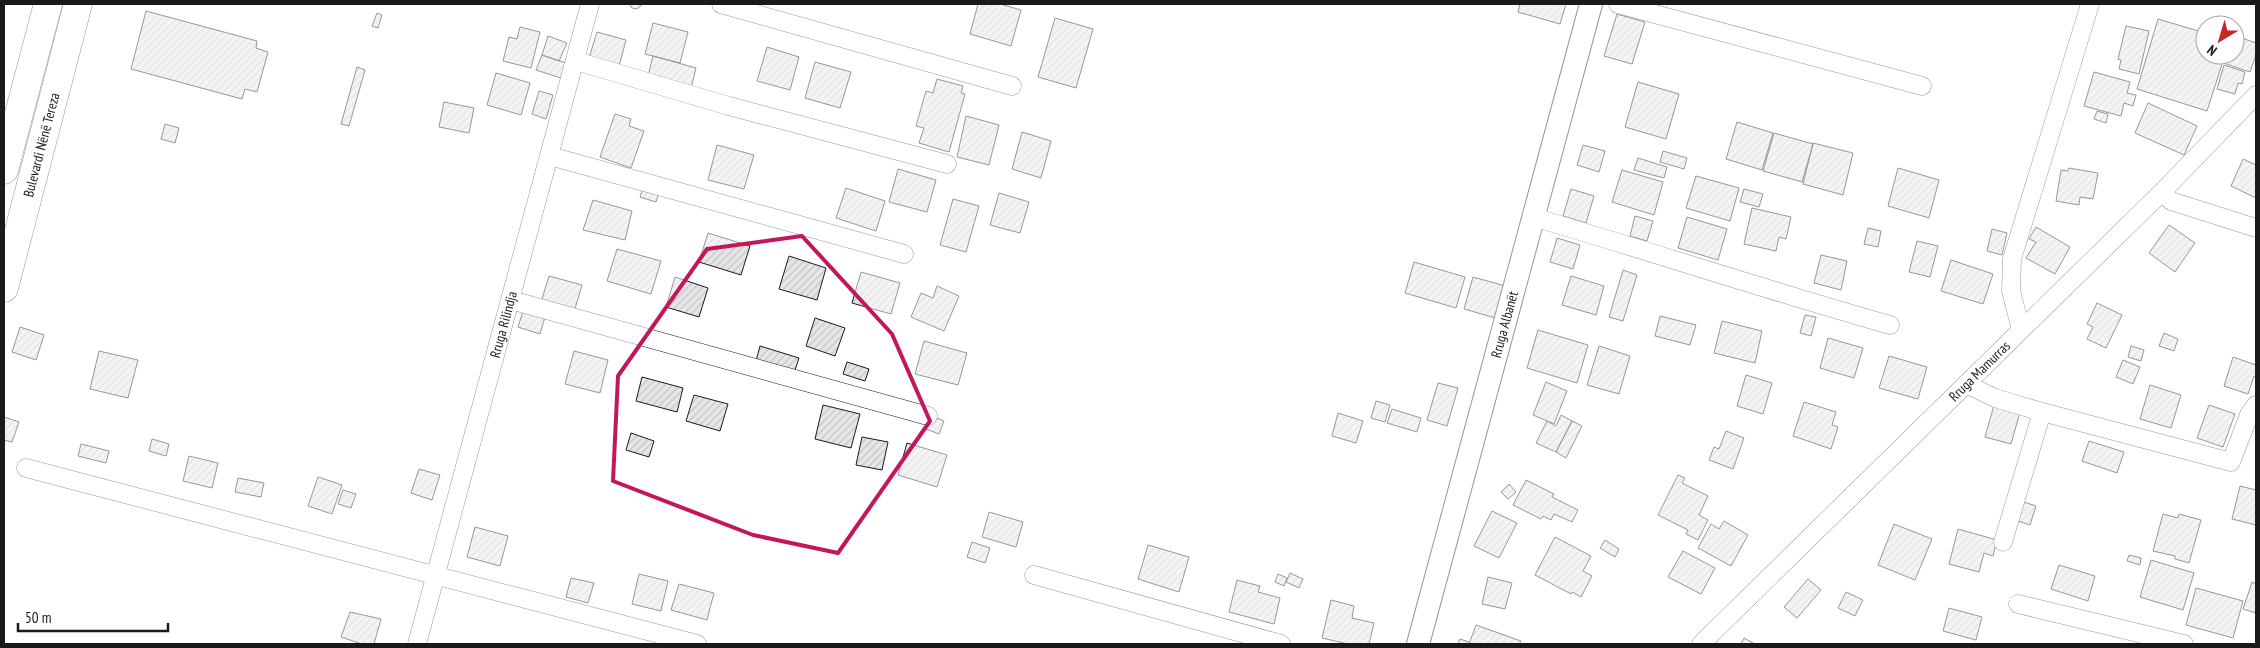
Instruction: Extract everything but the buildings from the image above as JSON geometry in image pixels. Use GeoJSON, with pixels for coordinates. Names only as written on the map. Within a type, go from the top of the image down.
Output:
{"type":"FeatureCollection","features":[{"type":"Feature","properties":{"kind":"main road"},"geometry":{"type":"LineString","coordinates":[[4,170],[12,109],[48,4]]}},
{"type":"Feature","properties":{"kind":"main road","name":"Bulevardi Nënë Tereza"},"geometry":{"type":"LineString","coordinates":[[4,288],[78,4]]}},
{"type":"Feature","properties":{"kind":"street","name":"Rruga Rilindja"},"geometry":{"type":"LineString","coordinates":[[417,644],[590,4]]}},
{"type":"Feature","properties":{"kind":"street"},"geometry":{"type":"LineString","coordinates":[[721,4],[1012,86]]}},
{"type":"Feature","properties":{"kind":"street","name":"Rruga Albanët"},"geometry":{"type":"LineString","coordinates":[[1418,644],[1591,4]]}},
{"type":"Feature","properties":{"kind":"street"},"geometry":{"type":"LineString","coordinates":[[1618,4],[1922,86]]}},
{"type":"Feature","properties":{"kind":"street"},"geometry":{"type":"LineString","coordinates":[[2021,330],[2011,292],[2012,259],[2090,4]]}},
{"type":"Feature","properties":{"kind":"street"},"geometry":{"type":"LineString","coordinates":[[576,61],[739,108],[947,164]]}},
{"type":"Feature","properties":{"kind":"street","name":"Rruga Mamurras"},"geometry":{"type":"LineString","coordinates":[[1701,644],[2162,192],[2256,95]]}},
{"type":"Feature","properties":{"kind":"street"},"geometry":{"type":"LineString","coordinates":[[550,156],[904,254]]}},
{"type":"Feature","properties":{"kind":"street"},"geometry":{"type":"LineString","coordinates":[[2162,192],[2171,200],[2256,228]]}},
{"type":"Feature","properties":{"kind":"street"},"geometry":{"type":"LineString","coordinates":[[1533,217],[1648,250],[1801,300],[1890,325]]}},
{"type":"Feature","properties":{"kind":"street"},"geometry":{"type":"LineString","coordinates":[[511,300],[928,416]]}},
{"type":"Feature","properties":{"kind":"street"},"geometry":{"type":"LineString","coordinates":[[1966,384],[1995,398],[2042,412],[2231,462],[2249,415],[2256,405]]}},
{"type":"Feature","properties":{"kind":"street"},"geometry":{"type":"LineString","coordinates":[[2003,542],[2042,412]]}},
{"type":"Feature","properties":{"kind":"street"},"geometry":{"type":"LineString","coordinates":[[26,468],[697,644]]}},
{"type":"Feature","properties":{"kind":"street"},"geometry":{"type":"LineString","coordinates":[[1034,576],[1281,644]]}},
{"type":"Feature","properties":{"kind":"street"},"geometry":{"type":"LineString","coordinates":[[2018,604],[2184,644]]}},
{"type":"Feature","properties":{"kind":"highlighted area"},"geometry":{"type":"Polygon","coordinates":[[[802,236],[892,334],[930,421],[838,553],[753,535],[613,481],[618,376],[707,249],[802,236]]]}}]}
